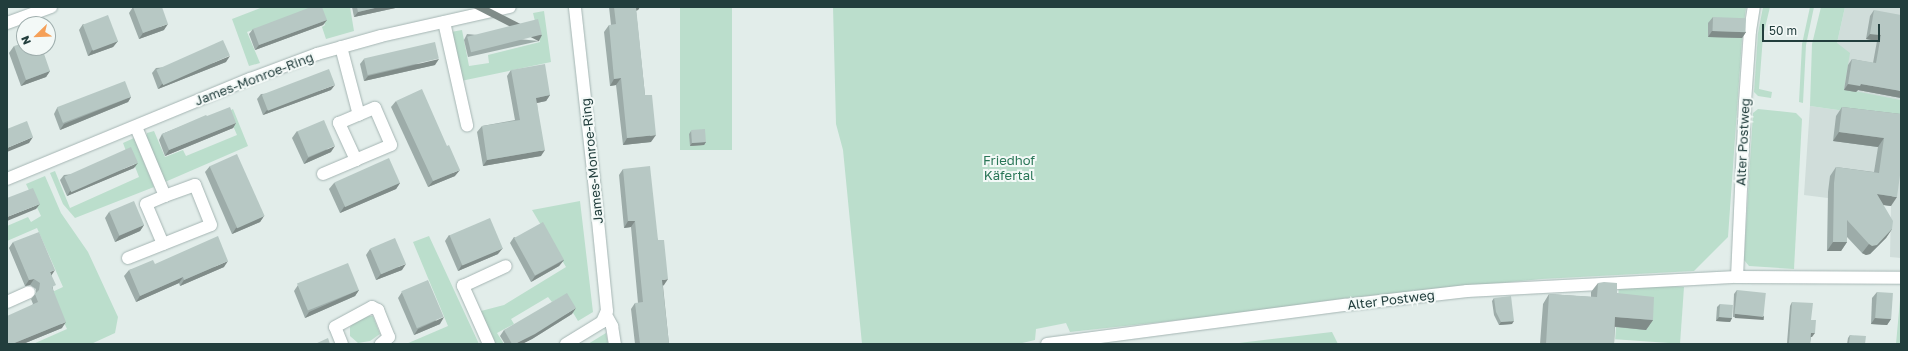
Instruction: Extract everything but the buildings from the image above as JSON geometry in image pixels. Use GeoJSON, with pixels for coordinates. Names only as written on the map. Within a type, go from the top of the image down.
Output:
{"type":"FeatureCollection","features":[{"type":"Feature","properties":{"kind":"street"},"geometry":{"type":"LineString","coordinates":[[7,23],[52,7]]}},
{"type":"Feature","properties":{"kind":"street","name":"James-Monroe-Ring"},"geometry":{"type":"LineString","coordinates":[[7,179],[284,65],[341,47],[510,7]]}},
{"type":"Feature","properties":{"kind":"street","name":"James-Monroe-Ring"},"geometry":{"type":"LineString","coordinates":[[575,7],[595,187],[606,314],[612,326],[615,344]]}},
{"type":"Feature","properties":{"kind":"street","name":"Alter Postweg"},"geometry":{"type":"LineString","coordinates":[[1737,276],[1745,102],[1750,31],[1754,7]]}},
{"type":"Feature","properties":{"kind":"street"},"geometry":{"type":"LineString","coordinates":[[444,22],[467,126]]}},
{"type":"Feature","properties":{"kind":"street"},"geometry":{"type":"LineString","coordinates":[[341,47],[359,114]]}},
{"type":"Feature","properties":{"kind":"street"},"geometry":{"type":"LineString","coordinates":[[323,174],[356,160],[391,145],[375,108],[340,123],[356,160]]}},
{"type":"Feature","properties":{"kind":"street"},"geometry":{"type":"LineString","coordinates":[[136,126],[165,196]]}},
{"type":"Feature","properties":{"kind":"street"},"geometry":{"type":"LineString","coordinates":[[128,258],[211,225],[195,184],[146,204],[163,244]]}},
{"type":"Feature","properties":{"kind":"street"},"geometry":{"type":"LineString","coordinates":[[489,344],[463,286],[506,266]]}},
{"type":"Feature","properties":{"kind":"street","name":"Alter Postweg"},"geometry":{"type":"LineString","coordinates":[[1047,344],[1345,305],[1467,291],[1737,276],[1901,278]]}},
{"type":"Feature","properties":{"kind":"street"},"geometry":{"type":"LineString","coordinates":[[7,300],[29,292]]}},
{"type":"Feature","properties":{"kind":"street"},"geometry":{"type":"LineString","coordinates":[[342,344],[335,327],[372,307],[378,310],[388,337],[381,344]]}},
{"type":"Feature","properties":{"kind":"street"},"geometry":{"type":"LineString","coordinates":[[566,344],[602,322],[606,314]]}},
{"type":"Feature","properties":{"kind":"shaded area"},"geometry":{"type":"Polygon","coordinates":[[[1845,7],[1901,7],[1901,100],[1844,90],[1837,43],[1845,7]]]}},
{"type":"Feature","properties":{"kind":"shaded area"},"geometry":{"type":"Polygon","coordinates":[[[1810,106],[1901,119],[1901,258],[1890,257],[1891,206],[1804,195],[1810,106]]]}},
{"type":"Feature","properties":{"kind":"green space"},"geometry":{"type":"Polygon","coordinates":[[[263,7],[316,7],[247,32],[260,63],[249,66],[232,19],[263,7]]]}},
{"type":"Feature","properties":{"kind":"green space"},"geometry":{"type":"Polygon","coordinates":[[[318,7],[350,7],[354,31],[326,39],[322,27],[325,25],[318,7]]]}},
{"type":"Feature","properties":{"kind":"green space"},"geometry":{"type":"Polygon","coordinates":[[[680,7],[732,7],[732,150],[680,150],[680,7]]]}},
{"type":"Feature","properties":{"kind":"green space","name":"Friedhof Käfertal"},"geometry":{"type":"Polygon","coordinates":[[[833,7],[1746,7],[1742,39],[1728,237],[1694,271],[1542,279],[1347,298],[1235,314],[1070,332],[1066,323],[1036,329],[1035,340],[1018,344],[862,344],[843,150],[836,124],[833,7]]]}},
{"type":"Feature","properties":{"kind":"green space"},"geometry":{"type":"Polygon","coordinates":[[[1763,7],[1770,7],[1763,36],[1759,89],[1772,92],[1771,98],[1758,96],[1754,92],[1758,33],[1763,7]]]}},
{"type":"Feature","properties":{"kind":"green space"},"geometry":{"type":"Polygon","coordinates":[[[1810,7],[1814,7],[1806,45],[1803,103],[1799,102],[1802,44],[1810,7]]]}},
{"type":"Feature","properties":{"kind":"green space"},"geometry":{"type":"Polygon","coordinates":[[[1821,7],[1845,7],[1837,43],[1850,53],[1844,89],[1901,100],[1901,119],[1810,106],[1812,44],[1821,7]]]}},
{"type":"Feature","properties":{"kind":"green space"},"geometry":{"type":"Polygon","coordinates":[[[544,11],[551,62],[461,81],[451,32],[462,30],[469,66],[489,63],[488,55],[540,42],[533,13],[544,11]]]}},
{"type":"Feature","properties":{"kind":"green space"},"geometry":{"type":"Polygon","coordinates":[[[233,109],[248,146],[165,182],[146,138],[147,133],[154,131],[165,157],[183,150],[186,156],[237,135],[227,112],[233,109]]]}},
{"type":"Feature","properties":{"kind":"green space"},"geometry":{"type":"Polygon","coordinates":[[[1758,109],[1796,113],[1802,119],[1794,269],[1749,266],[1744,260],[1753,113],[1758,109]]]}},
{"type":"Feature","properties":{"kind":"green space"},"geometry":{"type":"Polygon","coordinates":[[[134,138],[154,187],[75,218],[63,204],[50,173],[55,171],[70,208],[139,177],[129,151],[126,151],[123,143],[134,138]]]}},
{"type":"Feature","properties":{"kind":"green space"},"geometry":{"type":"Polygon","coordinates":[[[45,176],[61,213],[88,252],[118,317],[115,333],[91,344],[33,344],[67,329],[50,293],[63,287],[37,228],[7,241],[7,226],[28,217],[31,222],[41,216],[26,184],[45,176]]]}},
{"type":"Feature","properties":{"kind":"green space"},"geometry":{"type":"Polygon","coordinates":[[[580,201],[593,312],[578,321],[563,296],[552,302],[548,297],[511,319],[514,324],[497,333],[504,344],[495,344],[481,311],[504,305],[566,267],[532,210],[580,201]]]}},
{"type":"Feature","properties":{"kind":"green space"},"geometry":{"type":"Polygon","coordinates":[[[429,236],[479,344],[406,344],[448,326],[413,242],[429,236]]]}},
{"type":"Feature","properties":{"kind":"green space"},"geometry":{"type":"Polygon","coordinates":[[[1619,282],[1684,287],[1680,344],[1615,339],[1619,282]]]}},
{"type":"Feature","properties":{"kind":"green space"},"geometry":{"type":"Polygon","coordinates":[[[1901,289],[1901,344],[1896,344],[1901,289]]]}},
{"type":"Feature","properties":{"kind":"green space"},"geometry":{"type":"Polygon","coordinates":[[[373,316],[380,334],[370,341],[358,343],[350,336],[350,327],[355,321],[373,316]]]}},
{"type":"Feature","properties":{"kind":"green space"},"geometry":{"type":"Polygon","coordinates":[[[1332,332],[1338,344],[1239,343],[1332,332]]]}},
{"type":"Feature","properties":{"kind":"green space"},"geometry":{"type":"Polygon","coordinates":[[[606,333],[608,344],[588,344],[606,333]]]}}]}
